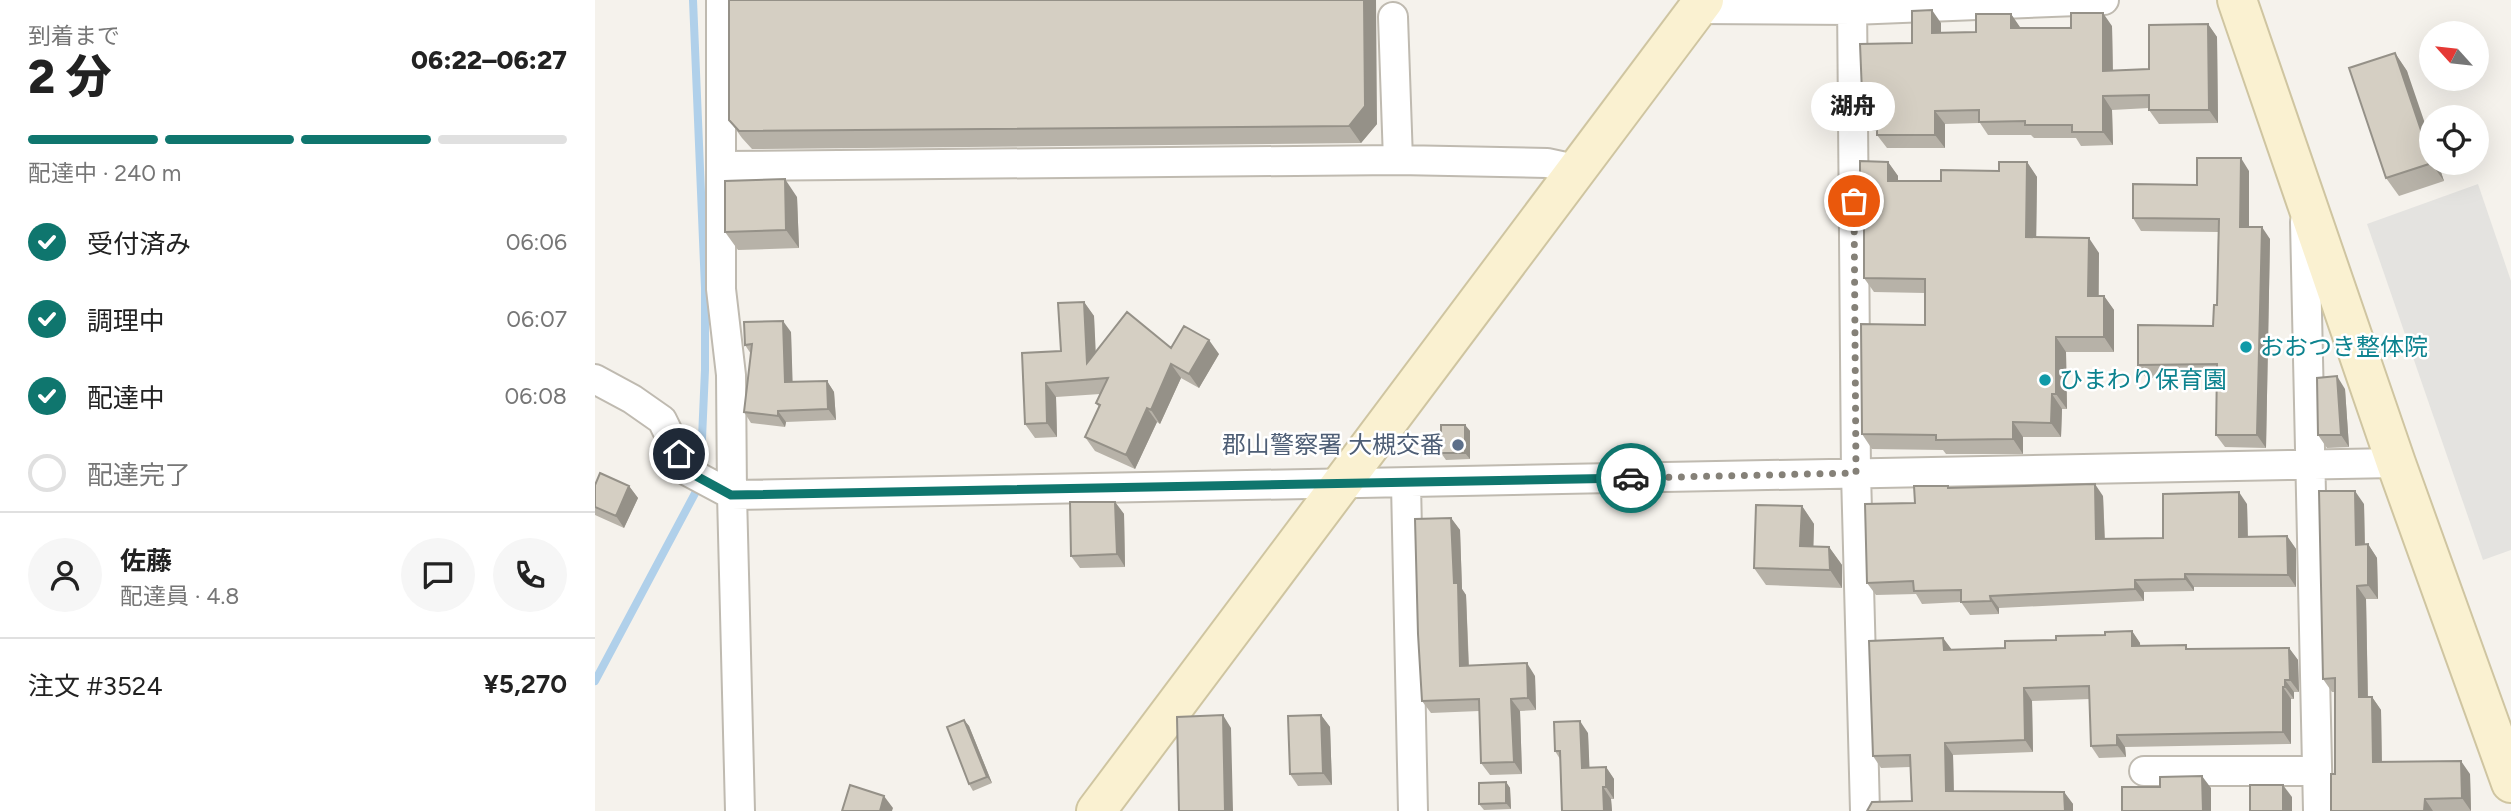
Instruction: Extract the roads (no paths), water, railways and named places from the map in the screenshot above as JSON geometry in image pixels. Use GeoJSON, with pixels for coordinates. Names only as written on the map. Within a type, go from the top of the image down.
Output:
{"type":"FeatureCollection","features":[{"type":"Feature","properties":{"kind":"street"},"geometry":{"type":"LineString","coordinates":[[721,0],[721,289],[731,375],[724,491],[740,811]]}},
{"type":"Feature","properties":{"kind":"street"},"geometry":{"type":"LineString","coordinates":[[1096,811],[1701,4],[1852,5],[2104,0]]}},
{"type":"Feature","properties":{"kind":"street"},"geometry":{"type":"LineString","coordinates":[[2237,0],[2396,463],[2511,783]]}},
{"type":"Feature","properties":{"kind":"street"},"geometry":{"type":"LineString","coordinates":[[1852,5],[1856,473],[1865,811]]}},
{"type":"Feature","properties":{"kind":"street"},"geometry":{"type":"LineString","coordinates":[[1393,17],[1398,160]]}},
{"type":"Feature","properties":{"kind":"street"},"geometry":{"type":"LineString","coordinates":[[722,166],[1398,160],[1547,163],[1574,172]]}},
{"type":"Feature","properties":{"kind":"street"},"geometry":{"type":"LineString","coordinates":[[2305,198],[2318,811]]}},
{"type":"Feature","properties":{"kind":"street"},"geometry":{"type":"LineString","coordinates":[[595,379],[632,399],[662,420],[687,471],[724,491],[1342,482],[1406,484],[2396,463]]}},
{"type":"Feature","properties":{"kind":"street"},"geometry":{"type":"LineString","coordinates":[[1406,484],[1413,811]]}},
{"type":"Feature","properties":{"kind":"street"},"geometry":{"type":"LineString","coordinates":[[2144,771],[2317,771]]}},
{"type":"Feature","properties":{"kind":"waterway"},"geometry":{"type":"LineString","coordinates":[[595,681],[700,484],[705,288],[693,0]]}},
{"type":"Feature","properties":{"kind":"place","name":"湖舟"},"geometry":{"type":"Point","coordinates":[1854,201]}},
{"type":"Feature","properties":{"kind":"place","name":"おおつき整体院"},"geometry":{"type":"Point","coordinates":[2246,347]}},
{"type":"Feature","properties":{"kind":"place","name":"ひまわり保育園"},"geometry":{"type":"Point","coordinates":[2045,380]}},
{"type":"Feature","properties":{"kind":"place","name":"郡山警察署 大槻交番"},"geometry":{"type":"Point","coordinates":[1458,445]}}]}
